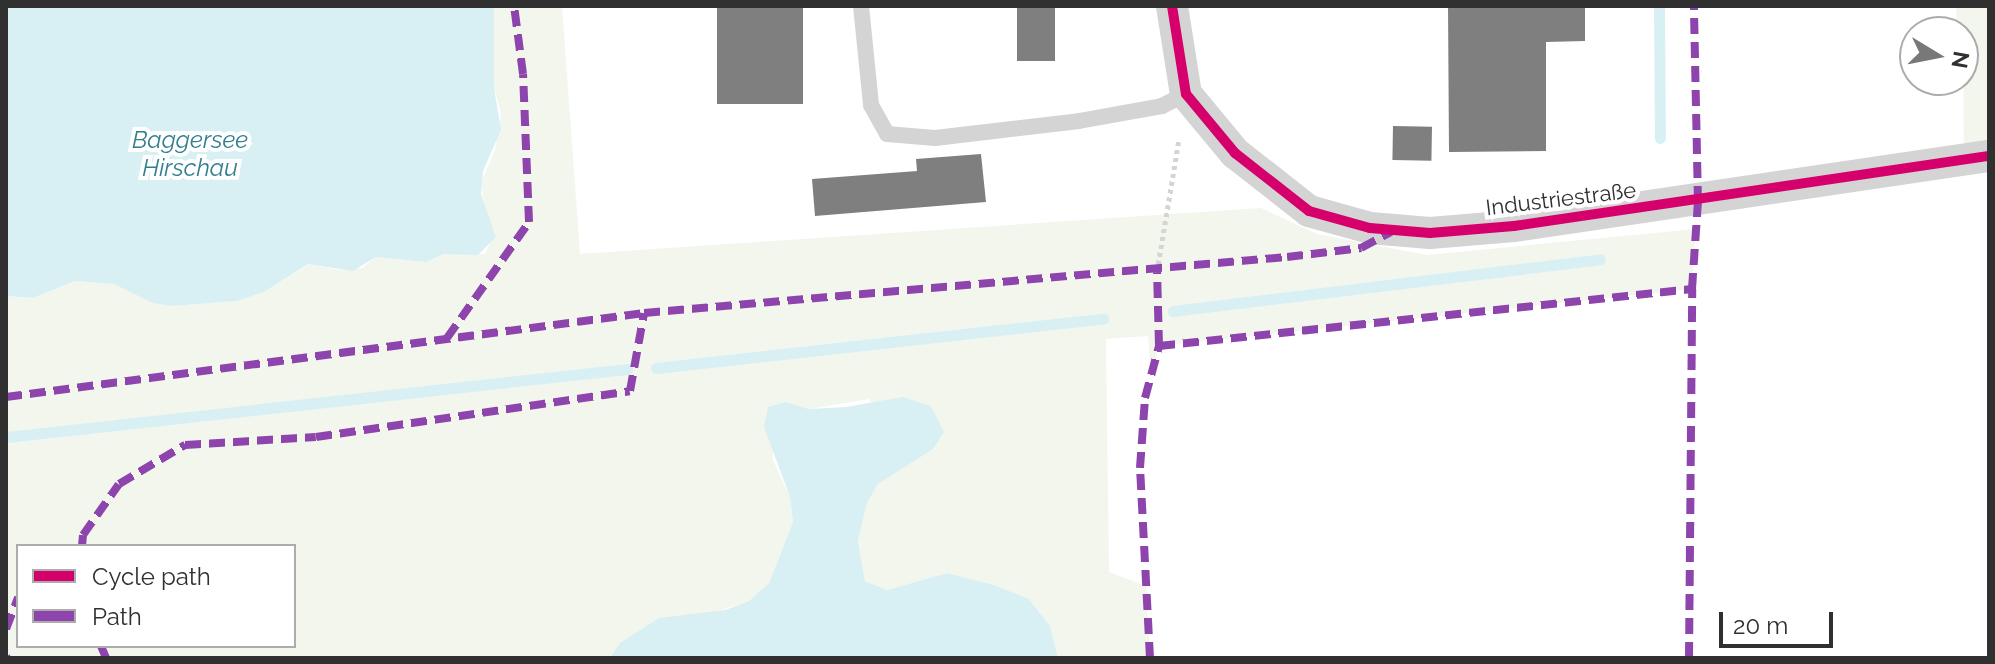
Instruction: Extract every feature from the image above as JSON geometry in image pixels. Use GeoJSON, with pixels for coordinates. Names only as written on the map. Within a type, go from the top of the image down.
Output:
{"type":"FeatureCollection","features":[{"type":"Feature","properties":{"kind":"street"},"geometry":{"type":"LineString","coordinates":[[1172,6],[1186,94]]}},
{"type":"Feature","properties":{"kind":"street","name":"Industriestraße"},"geometry":{"type":"LineString","coordinates":[[1186,94],[1235,153],[1288,199],[1340,221],[1414,233],[1670,206],[1989,156]]}},
{"type":"Feature","properties":{"kind":"lane"},"geometry":{"type":"LineString","coordinates":[[861,6],[871,105],[887,134],[935,138],[1079,121],[1162,106],[1186,94]]}},
{"type":"Feature","properties":{"kind":"path"},"geometry":{"type":"LineString","coordinates":[[1157,272],[1186,94]]}},
{"type":"Feature","properties":{"kind":"shaded area"},"geometry":{"type":"Polygon","coordinates":[[[494,6],[562,6],[580,254],[1261,208],[1317,234],[1427,255],[1696,229],[1692,289],[1159,346],[1151,375],[1148,336],[1106,339],[1109,572],[1146,586],[1150,658],[1058,658],[1050,626],[1029,599],[994,585],[947,573],[887,590],[865,581],[858,541],[867,503],[878,484],[903,467],[869,399],[809,409],[786,403],[772,458],[790,497],[793,522],[769,583],[749,601],[620,643],[610,658],[6,658],[6,296],[33,298],[75,281],[114,284],[173,306],[237,301],[264,292],[309,264],[340,270],[362,268],[376,257],[426,262],[444,254],[485,254],[495,232],[486,216],[481,183],[495,150],[501,113],[494,88],[494,6]]]}},
{"type":"Feature","properties":{"kind":"shaded area"},"geometry":{"type":"Polygon","coordinates":[[[1956,6],[1989,6],[1989,153],[1964,158],[1964,96],[1979,96],[1979,16],[1956,16],[1956,6]]]}},
{"type":"Feature","properties":{"kind":"water","name":"Baggersee Hirschau"},"geometry":{"type":"Polygon","coordinates":[[[6,6],[494,6],[494,88],[501,130],[483,171],[481,194],[496,237],[478,255],[444,254],[426,262],[376,257],[353,271],[308,264],[264,292],[237,301],[173,306],[153,303],[114,284],[75,281],[33,298],[6,296],[6,6]]]}},
{"type":"Feature","properties":{"kind":"water"},"geometry":{"type":"Polygon","coordinates":[[[903,397],[931,406],[944,432],[933,449],[878,484],[867,503],[858,541],[865,581],[887,590],[947,573],[994,585],[1029,599],[1050,626],[1058,658],[610,658],[620,643],[659,618],[725,610],[749,601],[769,583],[793,522],[790,497],[764,427],[768,407],[786,402],[809,409],[846,407],[903,397]]]}},
{"type":"Feature","properties":{"kind":"building"},"geometry":{"type":"Polygon","coordinates":[[[717,6],[803,6],[803,104],[717,104],[717,6]]]}},
{"type":"Feature","properties":{"kind":"building"},"geometry":{"type":"Polygon","coordinates":[[[1017,6],[1055,6],[1055,61],[1017,61],[1017,6]]]}},
{"type":"Feature","properties":{"kind":"building"},"geometry":{"type":"Polygon","coordinates":[[[1448,6],[1585,6],[1585,41],[1546,42],[1546,151],[1449,152],[1448,6]]]}},
{"type":"Feature","properties":{"kind":"building"},"geometry":{"type":"Polygon","coordinates":[[[1393,126],[1432,127],[1431,161],[1392,160],[1393,126]]]}},
{"type":"Feature","properties":{"kind":"building"},"geometry":{"type":"Polygon","coordinates":[[[981,154],[986,202],[815,216],[812,179],[917,171],[916,159],[981,154]]]}},
{"type":"Feature","properties":{"kind":"waterway"},"geometry":{"type":"LineString","coordinates":[[1659,6],[1660,138]]}},
{"type":"Feature","properties":{"kind":"waterway"},"geometry":{"type":"LineString","coordinates":[[1173,311],[1600,259]]}},
{"type":"Feature","properties":{"kind":"waterway"},"geometry":{"type":"LineString","coordinates":[[656,368],[1103,319]]}},
{"type":"Feature","properties":{"kind":"waterway"},"geometry":{"type":"LineString","coordinates":[[6,437],[627,369]]}},
{"type":"Feature","properties":{"kind":"marked path"},"geometry":{"type":"LineString","coordinates":[[447,338],[529,222],[523,74],[514,6]]}},
{"type":"Feature","properties":{"kind":"marked path"},"geometry":{"type":"LineString","coordinates":[[1159,346],[1692,289],[1698,202],[1694,6]]}},
{"type":"Feature","properties":{"kind":"marked path"},"geometry":{"type":"LineString","coordinates":[[6,397],[644,313],[1287,257],[1361,248],[1391,232]]}},
{"type":"Feature","properties":{"kind":"marked path"},"geometry":{"type":"LineString","coordinates":[[1150,658],[1140,468],[1145,398],[1159,346],[1157,272]]}},
{"type":"Feature","properties":{"kind":"marked path"},"geometry":{"type":"LineString","coordinates":[[1689,658],[1692,289]]}},
{"type":"Feature","properties":{"kind":"marked path"},"geometry":{"type":"LineString","coordinates":[[82,544],[83,535],[119,484],[185,445],[316,437],[630,391],[644,313]]}},
{"type":"Feature","properties":{"kind":"marked path"},"geometry":{"type":"LineString","coordinates":[[6,629],[16,602]]}},
{"type":"Feature","properties":{"kind":"marked path"},"geometry":{"type":"LineString","coordinates":[[102,648],[106,658]]}},
{"type":"Feature","properties":{"kind":"cycle path"},"geometry":{"type":"LineString","coordinates":[[1172,6],[1186,94],[1235,153],[1309,211],[1370,228],[1430,233],[1514,226],[1989,156]]}}]}
